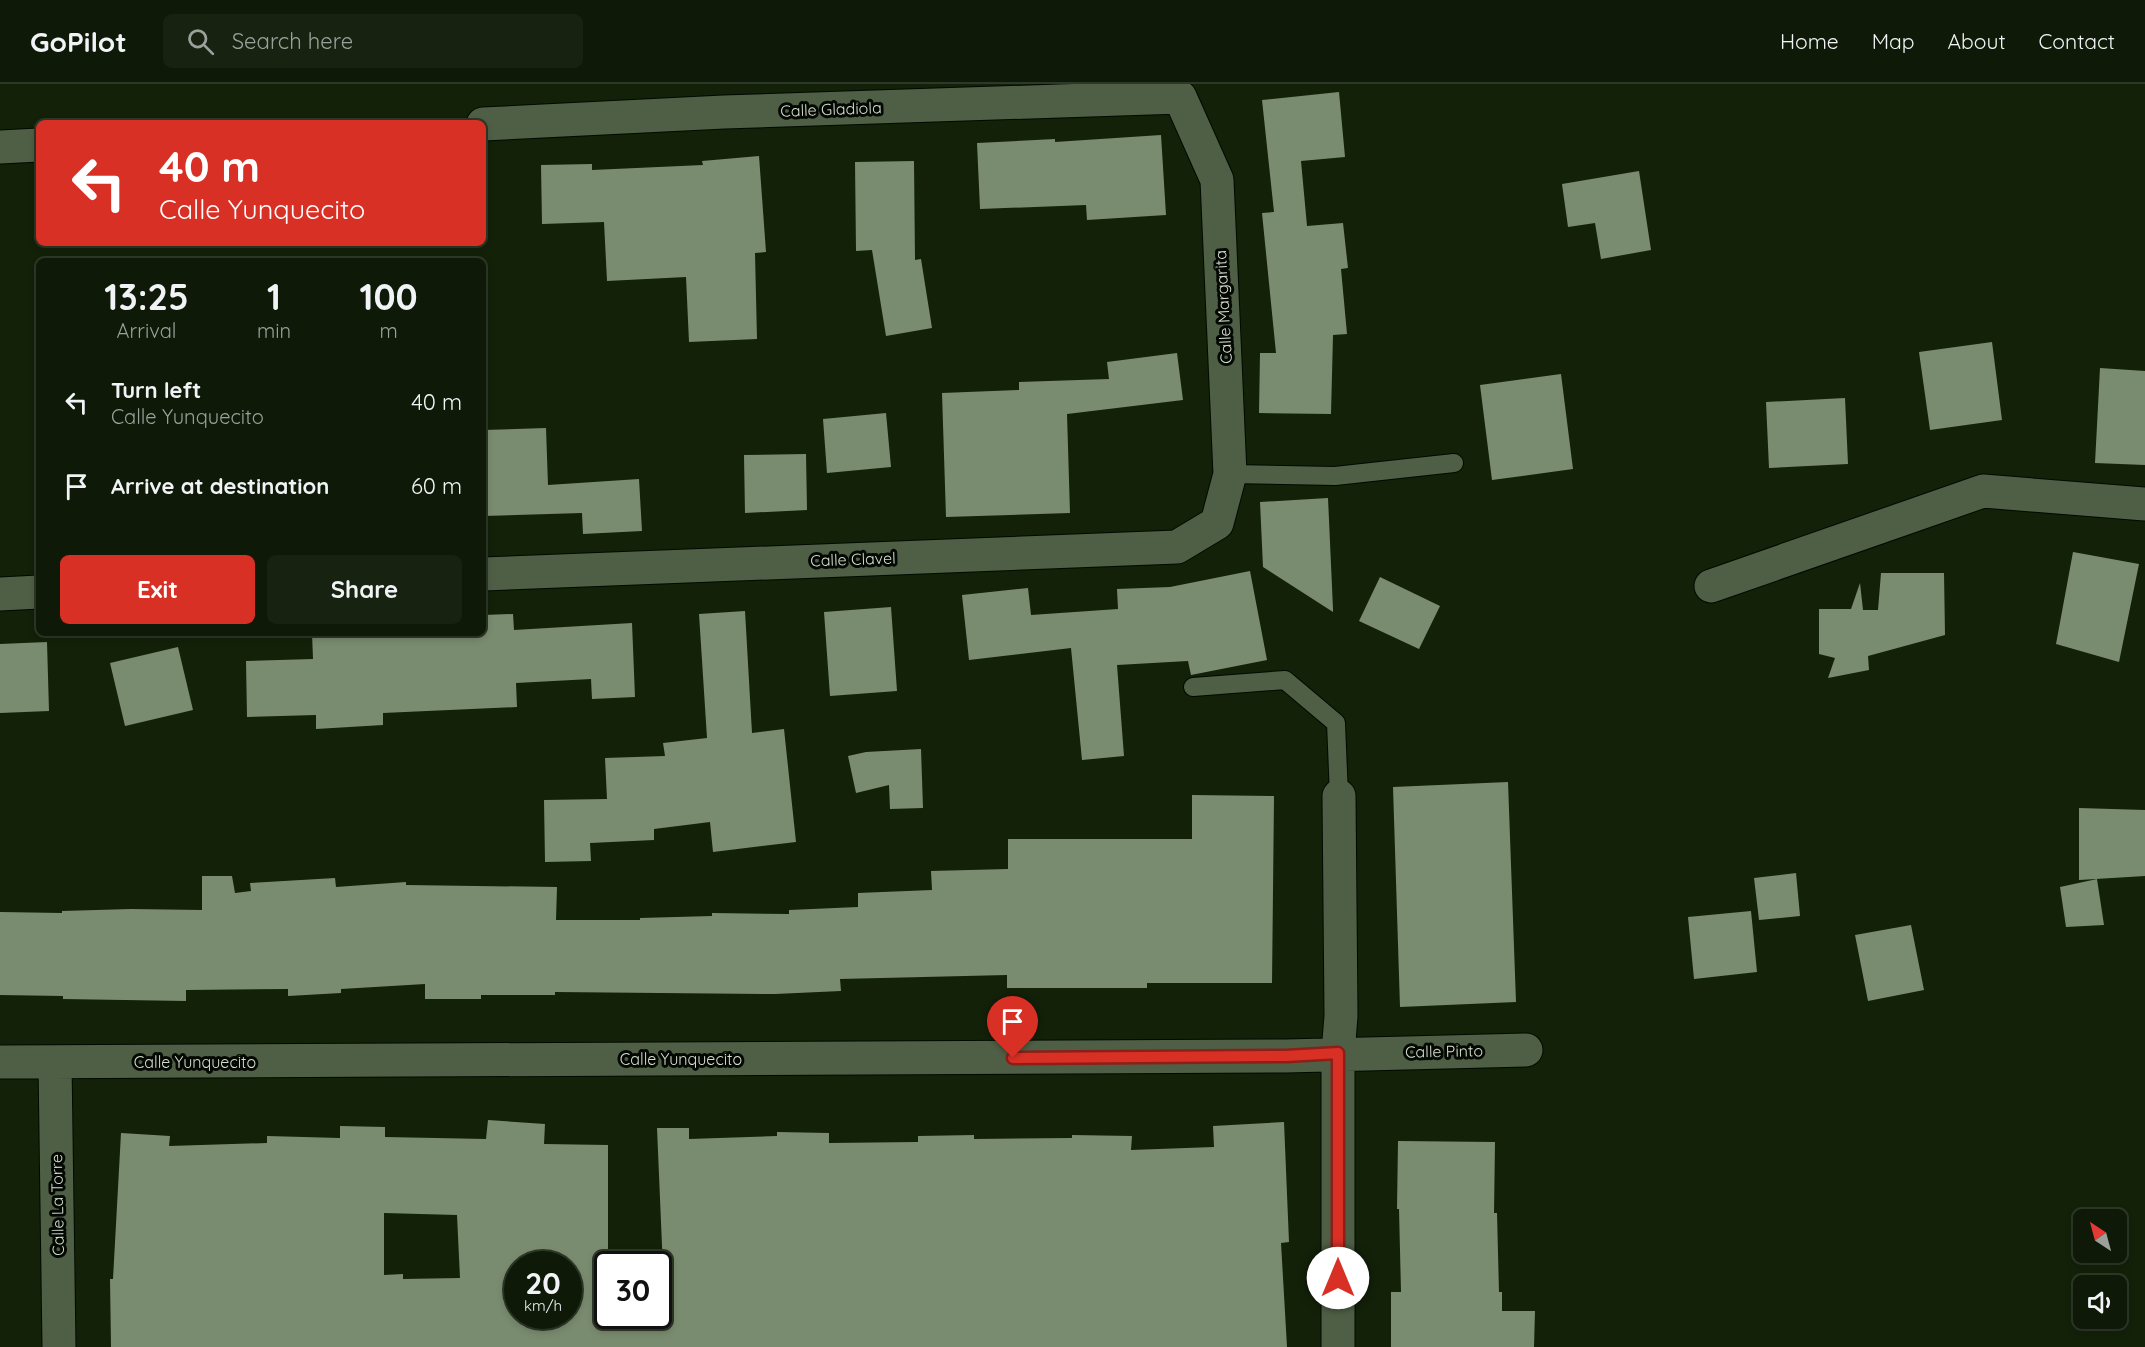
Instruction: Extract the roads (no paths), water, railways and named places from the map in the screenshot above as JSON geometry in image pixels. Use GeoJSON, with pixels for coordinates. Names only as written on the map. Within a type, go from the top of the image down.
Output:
{"type":"FeatureCollection","features":[{"type":"Feature","properties":{"kind":"street","name":"Calle Gladiola"},"geometry":{"type":"LineString","coordinates":[[486,124],[1180,97]]}},
{"type":"Feature","properties":{"kind":"street","name":"Calle Margarita"},"geometry":{"type":"LineString","coordinates":[[1180,97],[1217,180],[1230,474],[1217,523]]}},
{"type":"Feature","properties":{"kind":"street"},"geometry":{"type":"LineString","coordinates":[[0,147],[36,145]]}},
{"type":"Feature","properties":{"kind":"street"},"geometry":{"type":"LineString","coordinates":[[1711,586],[1983,491],[2145,504]]}},
{"type":"Feature","properties":{"kind":"street","name":"Calle Clavel"},"geometry":{"type":"LineString","coordinates":[[486,574],[1177,546],[1217,523]]}},
{"type":"Feature","properties":{"kind":"street"},"geometry":{"type":"LineString","coordinates":[[0,594],[36,592]]}},
{"type":"Feature","properties":{"kind":"street"},"geometry":{"type":"LineString","coordinates":[[1338,1347],[1351,1053],[1341,1016],[1339,796]]}},
{"type":"Feature","properties":{"kind":"street","name":"Calle Pinto"},"geometry":{"type":"LineString","coordinates":[[1351,1053],[1526,1050]]}},
{"type":"Feature","properties":{"kind":"street","name":"Calle Yunquecito"},"geometry":{"type":"LineString","coordinates":[[0,1062],[1274,1056],[1351,1053]]}},
{"type":"Feature","properties":{"kind":"street","name":"Calle La Torre"},"geometry":{"type":"LineString","coordinates":[[55,1063],[59,1347]]}},
{"type":"Feature","properties":{"kind":"lane"},"geometry":{"type":"LineString","coordinates":[[1230,474],[1335,476],[1454,463]]}},
{"type":"Feature","properties":{"kind":"lane"},"geometry":{"type":"LineString","coordinates":[[1193,687],[1285,680],[1336,723],[1339,796]]}}]}
